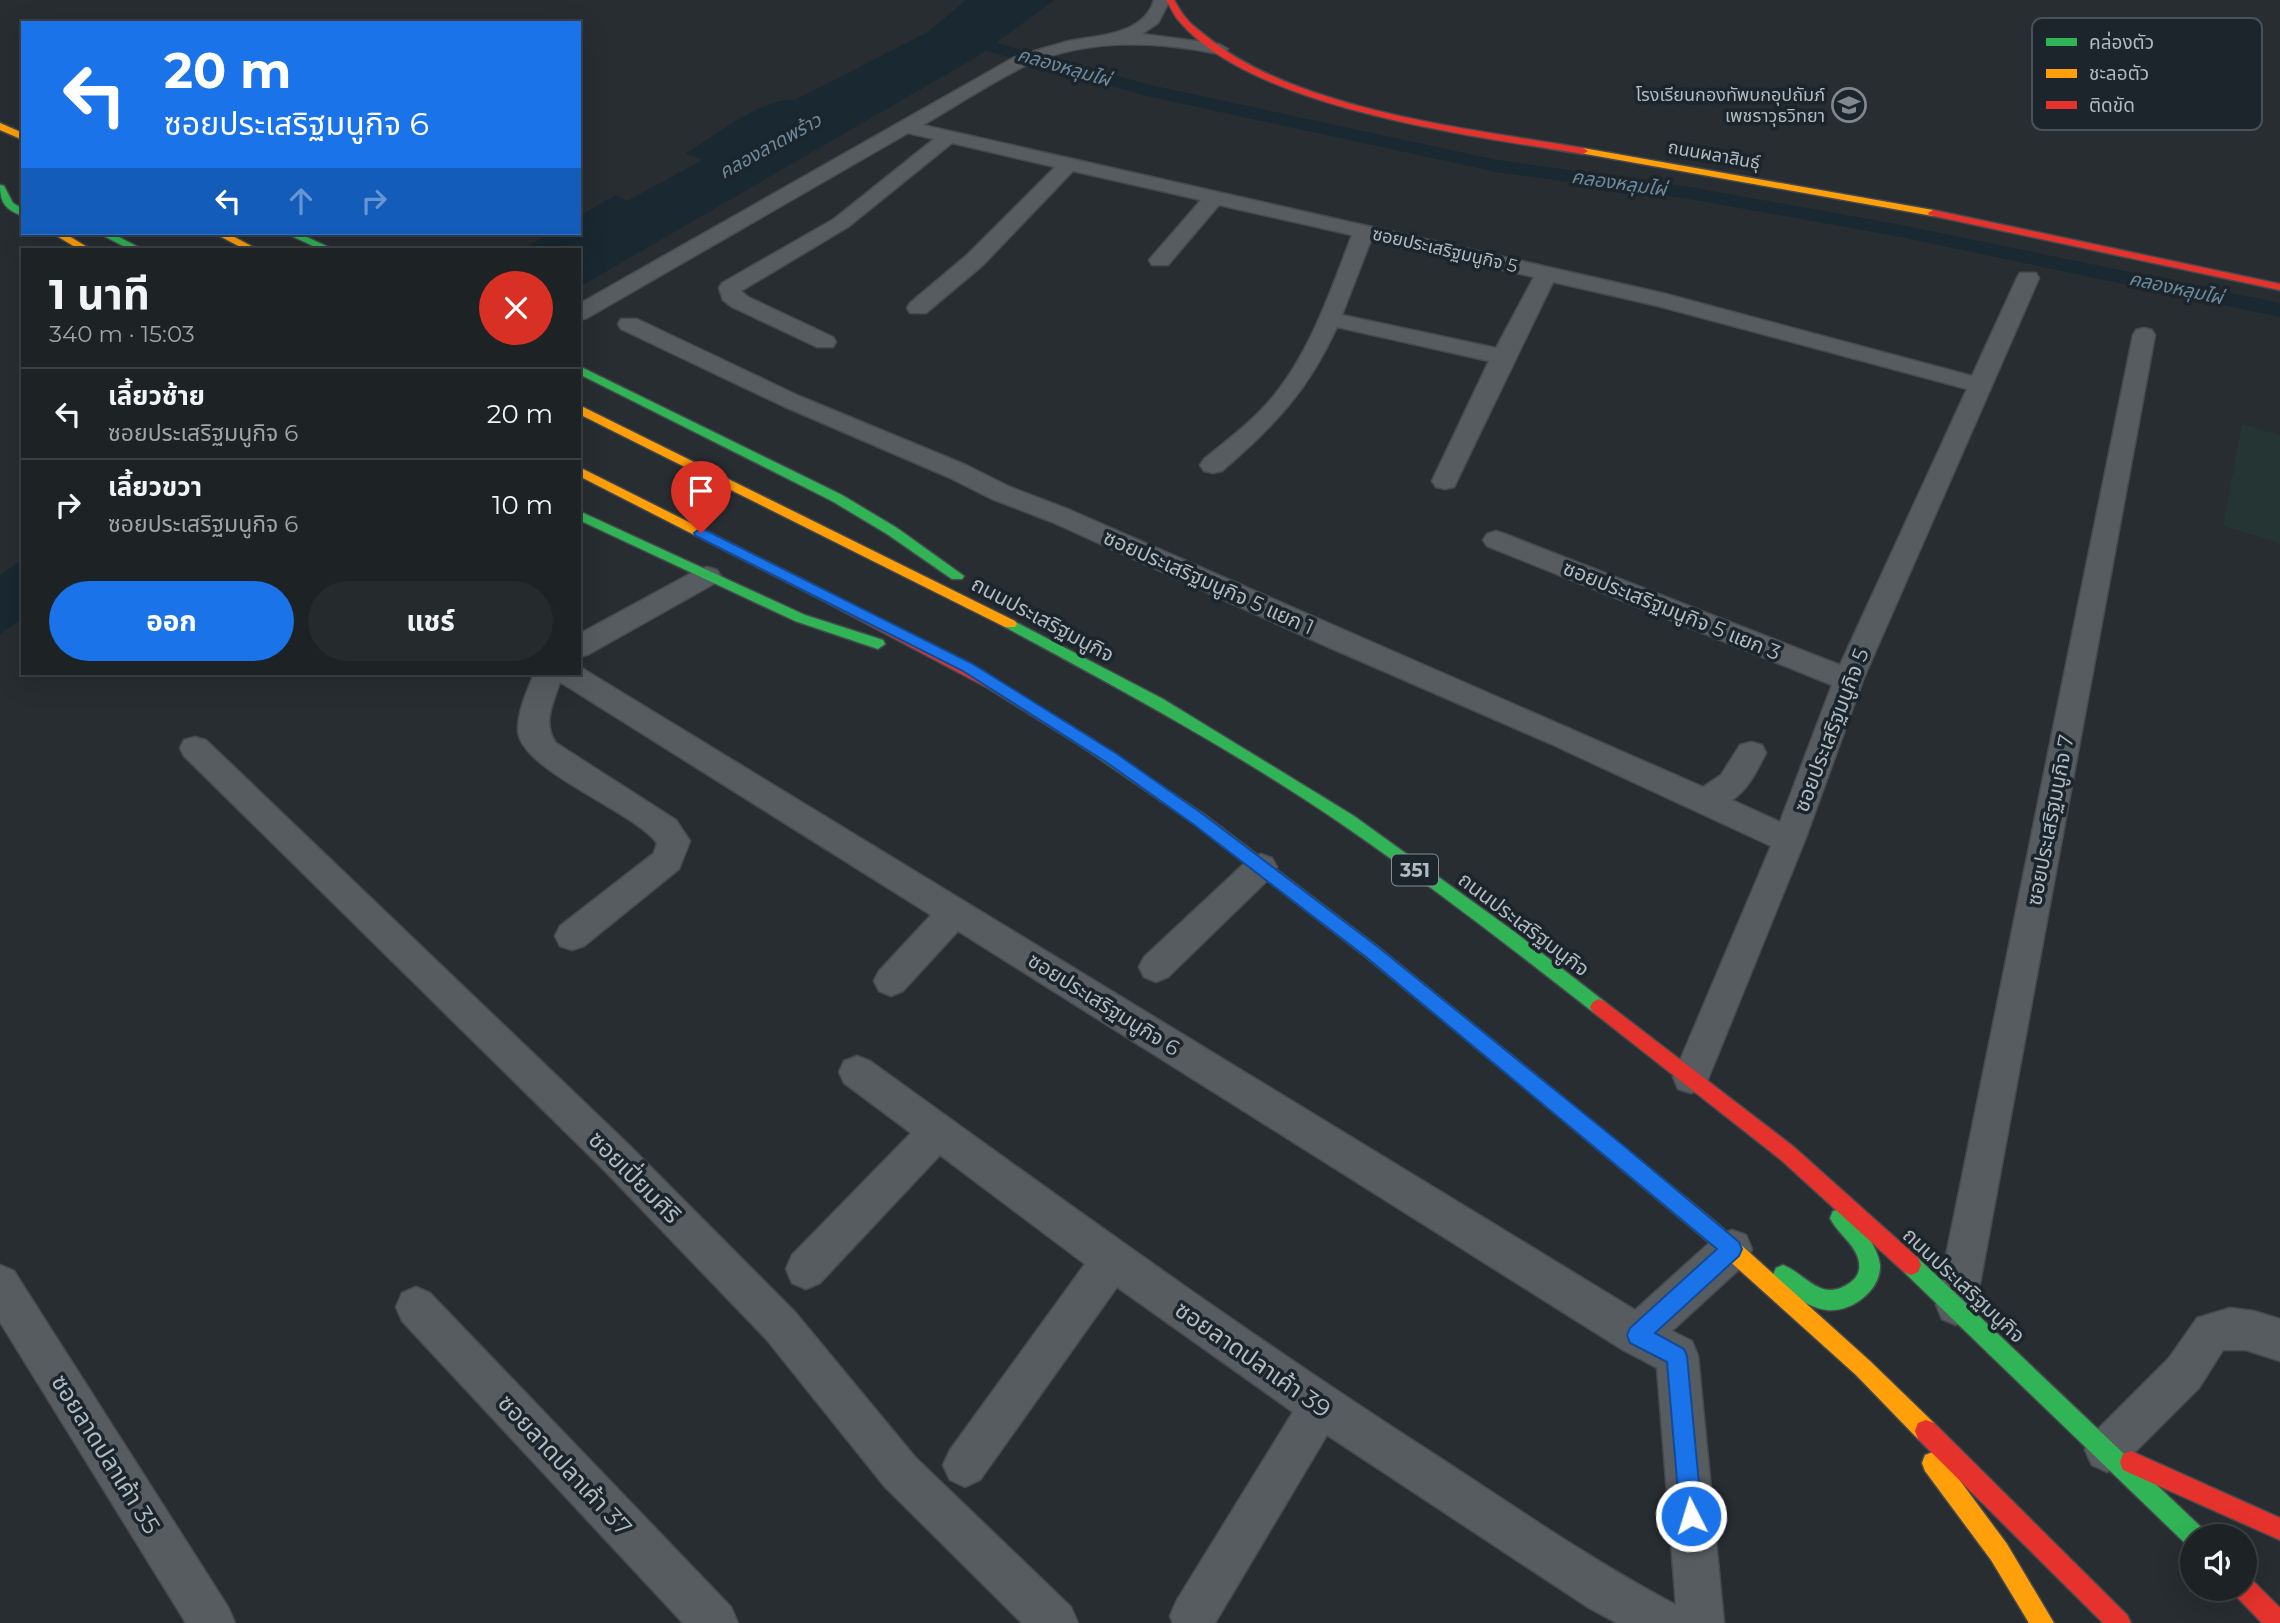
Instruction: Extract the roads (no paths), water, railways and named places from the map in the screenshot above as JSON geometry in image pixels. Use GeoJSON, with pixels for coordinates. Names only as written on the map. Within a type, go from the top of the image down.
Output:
{"type":"FeatureCollection","features":[{"type":"Feature","properties":{"kind":"main road","name":"ถนนผลาสินธุ์"},"geometry":{"type":"LineString","coordinates":[[1170,0],[1184,22],[1242,64],[1317,95],[1393,118],[1928,212],[2280,287]]}},
{"type":"Feature","properties":{"kind":"main road","name":"ถนนผลาสินธุ์"},"geometry":{"type":"LineString","coordinates":[[1261,55],[1327,87],[1416,109],[1950,200]]}},
{"type":"Feature","properties":{"kind":"main road"},"geometry":{"type":"LineString","coordinates":[[0,126],[21,135]]}},
{"type":"Feature","properties":{"kind":"main road"},"geometry":{"type":"LineString","coordinates":[[0,181],[21,192]]}},
{"type":"Feature","properties":{"kind":"main road"},"geometry":{"type":"LineString","coordinates":[[0,188],[9,205],[21,212]]}},
{"type":"Feature","properties":{"kind":"main road"},"geometry":{"type":"LineString","coordinates":[[61,235],[83,248]]}},
{"type":"Feature","properties":{"kind":"main road"},"geometry":{"type":"LineString","coordinates":[[107,235],[135,248]]}},
{"type":"Feature","properties":{"kind":"main road"},"geometry":{"type":"LineString","coordinates":[[223,235],[250,248]]}},
{"type":"Feature","properties":{"kind":"main road"},"geometry":{"type":"LineString","coordinates":[[295,235],[325,248]]}},
{"type":"Feature","properties":{"kind":"main road"},"geometry":{"type":"LineString","coordinates":[[581,370],[848,504],[952,572],[1013,626]]}},
{"type":"Feature","properties":{"kind":"main road","name":"ถนนประเสริฐมนูกิจ"},"geometry":{"type":"LineString","coordinates":[[581,411],[1013,626],[1158,703],[1348,820],[1510,939],[1787,1153],[1956,1304],[2182,1524]]}},
{"type":"Feature","properties":{"kind":"main road"},"geometry":{"type":"LineString","coordinates":[[581,472],[968,668],[1111,758],[1261,867],[1372,952],[1732,1249],[1863,1368],[2119,1623]]}},
{"type":"Feature","properties":{"kind":"main road"},"geometry":{"type":"LineString","coordinates":[[581,516],[800,618],[886,647],[968,668]]}},
{"type":"Feature","properties":{"kind":"main road"},"geometry":{"type":"LineString","coordinates":[[1611,1147],[1751,1254],[1804,1289],[1825,1300],[1846,1298],[1865,1283],[1869,1270],[1869,1255],[1861,1240],[1716,1096]]}},
{"type":"Feature","properties":{"kind":"main road"},"geometry":{"type":"LineString","coordinates":[[1863,1368],[1999,1552],[2042,1623]]}},
{"type":"Feature","properties":{"kind":"main road"},"geometry":{"type":"LineString","coordinates":[[2107,1450],[2280,1529]]}},
{"type":"Feature","properties":{"kind":"main road"},"geometry":{"type":"LineString","coordinates":[[2161,1503],[2180,1529]]}},
{"type":"Feature","properties":{"kind":"main road"},"geometry":{"type":"LineString","coordinates":[[2257,1601],[2278,1623]]}},
{"type":"Feature","properties":{"kind":"street"},"geometry":{"type":"LineString","coordinates":[[1116,38],[1148,25],[1156,18],[1162,0]]}},
{"type":"Feature","properties":{"kind":"street"},"geometry":{"type":"LineString","coordinates":[[582,313],[997,73],[1026,59],[1065,47],[1116,38],[1162,38],[1219,48]]}},
{"type":"Feature","properties":{"kind":"street","name":"ซอยประเสริฐมนูกิจ 5"},"geometry":{"type":"LineString","coordinates":[[907,127],[1708,311],[1980,385]]}},
{"type":"Feature","properties":{"kind":"street"},"geometry":{"type":"LineString","coordinates":[[825,342],[740,302],[731,295],[730,288],[841,223],[948,137]]}},
{"type":"Feature","properties":{"kind":"street"},"geometry":{"type":"LineString","coordinates":[[918,308],[975,260],[1069,164]]}},
{"type":"Feature","properties":{"kind":"street"},"geometry":{"type":"LineString","coordinates":[[1160,260],[1215,197]]}},
{"type":"Feature","properties":{"kind":"street"},"geometry":{"type":"LineString","coordinates":[[1213,465],[1248,435],[1287,395],[1331,318],[1364,230]]}},
{"type":"Feature","properties":{"kind":"street"},"geometry":{"type":"LineString","coordinates":[[1446,481],[1503,357],[1546,274]]}},
{"type":"Feature","properties":{"kind":"street","name":"ซอยประเสริฐมนูกิจ 5"},"geometry":{"type":"LineString","coordinates":[[1691,1077],[1788,840],[1848,680],[2028,278]]}},
{"type":"Feature","properties":{"kind":"street"},"geometry":{"type":"LineString","coordinates":[[1331,318],[1503,357]]}},
{"type":"Feature","properties":{"kind":"street","name":"ซอยประเสริฐมนูกิจ 5 แยก 1"},"geometry":{"type":"LineString","coordinates":[[629,324],[791,401],[1560,735],[1788,840]]}},
{"type":"Feature","properties":{"kind":"street","name":"ซอยประเสริฐมนูกิจ 7"},"geometry":{"type":"LineString","coordinates":[[1956,1304],[2144,335]]}},
{"type":"Feature","properties":{"kind":"street","name":"ซอยประเสริฐมนูกิจ 5 แยก 3"},"geometry":{"type":"LineString","coordinates":[[1496,540],[1848,680]]}},
{"type":"Feature","properties":{"kind":"street"},"geometry":{"type":"LineString","coordinates":[[581,646],[708,576]]}},
{"type":"Feature","properties":{"kind":"street"},"geometry":{"type":"LineString","coordinates":[[548,675],[534,717],[533,734],[545,751],[664,829],[674,841],[668,860],[572,936]]}},
{"type":"Feature","properties":{"kind":"street","name":"ซอยประเสริฐมนูกิจ 6"},"geometry":{"type":"LineString","coordinates":[[572,675],[1637,1335],[1677,1356],[1700,1623]]}},
{"type":"Feature","properties":{"kind":"street","name":"ซอยเปี่ยมศิริ"},"geometry":{"type":"LineString","coordinates":[[195,748],[616,1157],[780,1326],[900,1472],[1055,1623]]}},
{"type":"Feature","properties":{"kind":"street"},"geometry":{"type":"LineString","coordinates":[[1703,801],[1727,791],[1736,781],[1751,753]]}},
{"type":"Feature","properties":{"kind":"street"},"geometry":{"type":"LineString","coordinates":[[1156,967],[1261,867]]}},
{"type":"Feature","properties":{"kind":"street"},"geometry":{"type":"LineString","coordinates":[[891,981],[955,912]]}},
{"type":"Feature","properties":{"kind":"street","name":"ซอยลาดปลาเค้า 39"},"geometry":{"type":"LineString","coordinates":[[857,1072],[936,1133],[1112,1260],[1321,1406],[1605,1592],[1649,1618],[1664,1623]]}},
{"type":"Feature","properties":{"kind":"street"},"geometry":{"type":"LineString","coordinates":[[806,1269],[936,1133]]}},
{"type":"Feature","properties":{"kind":"street"},"geometry":{"type":"LineString","coordinates":[[1637,1335],[1732,1249]]}},
{"type":"Feature","properties":{"kind":"street"},"geometry":{"type":"LineString","coordinates":[[965,1465],[1112,1260]]}},
{"type":"Feature","properties":{"kind":"street","name":"ซอยลาดปลาเค้า 35"},"geometry":{"type":"LineString","coordinates":[[0,1285],[212,1623]]}},
{"type":"Feature","properties":{"kind":"street","name":"ซอยลาดปลาเค้า 37"},"geometry":{"type":"LineString","coordinates":[[416,1307],[715,1623]]}},
{"type":"Feature","properties":{"kind":"street"},"geometry":{"type":"LineString","coordinates":[[2107,1450],[2184,1373],[2211,1332],[2233,1326],[2280,1340]]}},
{"type":"Feature","properties":{"kind":"street"},"geometry":{"type":"LineString","coordinates":[[1193,1616],[1321,1406]]}},
{"type":"Feature","properties":{"kind":"water","name":"คลองลาดพร้าว"},"geometry":{"type":"Polygon","coordinates":[[[966,0],[1054,0],[978,56],[581,286],[581,248],[525,248],[547,235],[581,235],[581,215],[616,195],[627,201],[703,160],[686,153],[739,119],[768,105],[795,100],[928,32],[966,0]]]}},
{"type":"Feature","properties":{"kind":"water"},"geometry":{"type":"Polygon","coordinates":[[[21,560],[21,620],[0,634],[0,575],[21,560]]]}},
{"type":"Feature","properties":{"kind":"waterway","name":"คลองหลุมไผ่"},"geometry":{"type":"LineString","coordinates":[[961,38],[1147,90],[1497,166],[1690,193],[1901,231],[2280,310]]}},
{"type":"Feature","properties":{"kind":"place","name":"โรงเรียนกองทัพบกอุปถัมภ์ เพชราวุธวิทยา"},"geometry":{"type":"Point","coordinates":[1849,105]}}]}
